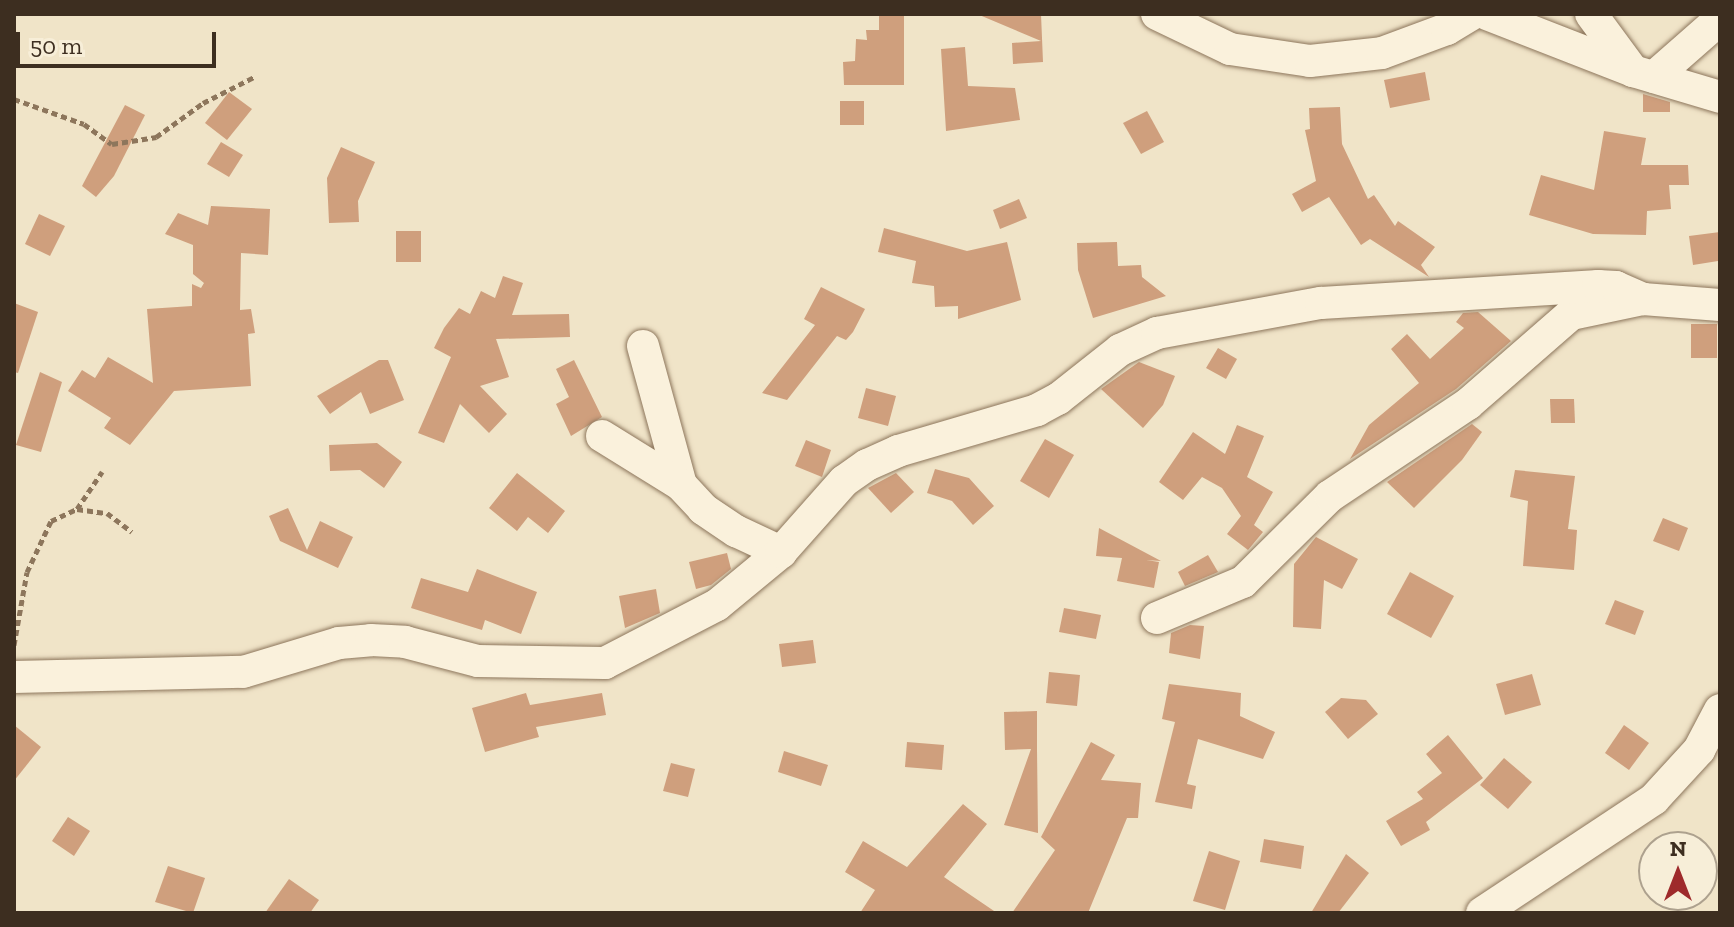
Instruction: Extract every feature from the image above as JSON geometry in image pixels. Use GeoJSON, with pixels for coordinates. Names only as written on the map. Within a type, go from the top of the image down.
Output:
{"type":"FeatureCollection","features":[{"type":"Feature","properties":{"kind":"street"},"geometry":{"type":"LineString","coordinates":[[1157,14],[1230,49],[1310,61],[1382,53],[1447,29],[1472,14]]}},
{"type":"Feature","properties":{"kind":"street"},"geometry":{"type":"LineString","coordinates":[[1487,14],[1643,74],[1720,97]]}},
{"type":"Feature","properties":{"kind":"street"},"geometry":{"type":"LineString","coordinates":[[1591,14],[1643,74]]}},
{"type":"Feature","properties":{"kind":"street"},"geometry":{"type":"LineString","coordinates":[[1643,74],[1720,19]]}},
{"type":"Feature","properties":{"kind":"street"},"geometry":{"type":"LineString","coordinates":[[14,677],[243,672],[339,643],[371,640],[405,642],[478,661],[605,663],[717,605],[781,552],[844,481],[867,465],[898,451],[1037,410],[1058,399],[1120,350],[1157,333],[1321,303],[1598,286],[1643,299],[1720,305]]}},
{"type":"Feature","properties":{"kind":"street"},"geometry":{"type":"LineString","coordinates":[[1157,618],[1243,582],[1330,496],[1468,404],[1571,314],[1643,299]]}},
{"type":"Feature","properties":{"kind":"street"},"geometry":{"type":"LineString","coordinates":[[643,346],[681,485]]}},
{"type":"Feature","properties":{"kind":"street"},"geometry":{"type":"LineString","coordinates":[[602,436],[681,485],[725,524],[781,552]]}},
{"type":"Feature","properties":{"kind":"street"},"geometry":{"type":"LineString","coordinates":[[1482,913],[1654,799],[1699,750],[1720,710]]}},
{"type":"Feature","properties":{"kind":"path"},"geometry":{"type":"LineString","coordinates":[[14,99],[84,124],[112,144],[156,137],[203,103],[254,77]]}},
{"type":"Feature","properties":{"kind":"path"},"geometry":{"type":"LineString","coordinates":[[14,645],[37,544],[51,521],[77,509],[102,472]]}},
{"type":"Feature","properties":{"kind":"path"},"geometry":{"type":"LineString","coordinates":[[77,509],[107,513],[132,532]]}},
{"type":"Feature","properties":{"kind":"building"},"geometry":{"type":"Polygon","coordinates":[[[879,14],[904,14],[904,85],[844,85],[843,62],[855,61],[856,39],[867,40],[866,30],[879,30],[879,14]]]}},
{"type":"Feature","properties":{"kind":"building"},"geometry":{"type":"Polygon","coordinates":[[[977,14],[1041,14],[1043,62],[1013,64],[1012,43],[1041,41],[977,14]]]}},
{"type":"Feature","properties":{"kind":"building"},"geometry":{"type":"Polygon","coordinates":[[[965,47],[968,86],[1015,88],[1020,120],[946,131],[941,49],[965,47]]]}},
{"type":"Feature","properties":{"kind":"building"},"geometry":{"type":"Polygon","coordinates":[[[1425,72],[1430,100],[1390,108],[1384,80],[1425,72]]]}},
{"type":"Feature","properties":{"kind":"building"},"geometry":{"type":"Polygon","coordinates":[[[229,92],[252,109],[227,140],[205,123],[229,92]]]}},
{"type":"Feature","properties":{"kind":"building"},"geometry":{"type":"Polygon","coordinates":[[[1643,94],[1670,102],[1670,112],[1643,112],[1643,94]]]}},
{"type":"Feature","properties":{"kind":"building"},"geometry":{"type":"Polygon","coordinates":[[[840,101],[864,101],[864,125],[840,125],[840,101]]]}},
{"type":"Feature","properties":{"kind":"building"},"geometry":{"type":"Polygon","coordinates":[[[125,105],[145,115],[114,176],[96,197],[82,186],[125,105]]]}},
{"type":"Feature","properties":{"kind":"building"},"geometry":{"type":"Polygon","coordinates":[[[1340,107],[1342,144],[1368,199],[1374,195],[1395,226],[1398,221],[1435,247],[1421,265],[1429,277],[1370,239],[1361,245],[1329,197],[1302,212],[1292,194],[1316,181],[1305,130],[1310,129],[1309,108],[1340,107]]]}},
{"type":"Feature","properties":{"kind":"building"},"geometry":{"type":"Polygon","coordinates":[[[1147,111],[1164,142],[1141,154],[1123,123],[1147,111]]]}},
{"type":"Feature","properties":{"kind":"building"},"geometry":{"type":"Polygon","coordinates":[[[1604,131],[1646,138],[1641,165],[1688,165],[1689,185],[1669,185],[1671,209],[1647,211],[1646,235],[1593,234],[1529,215],[1541,175],[1594,190],[1604,131]]]}},
{"type":"Feature","properties":{"kind":"building"},"geometry":{"type":"Polygon","coordinates":[[[221,142],[243,155],[229,177],[207,164],[221,142]]]}},
{"type":"Feature","properties":{"kind":"building"},"geometry":{"type":"Polygon","coordinates":[[[341,147],[375,162],[358,201],[359,222],[329,223],[327,178],[341,147]]]}},
{"type":"Feature","properties":{"kind":"building"},"geometry":{"type":"Polygon","coordinates":[[[1019,199],[1027,218],[1000,229],[993,210],[1019,199]]]}},
{"type":"Feature","properties":{"kind":"building"},"geometry":{"type":"Polygon","coordinates":[[[211,206],[270,209],[268,255],[241,253],[240,310],[251,309],[255,333],[248,334],[251,386],[174,391],[130,445],[104,428],[111,418],[68,391],[82,370],[95,378],[108,357],[153,383],[147,309],[192,306],[192,284],[201,288],[204,283],[193,274],[193,245],[165,234],[178,213],[208,225],[211,206]]]}},
{"type":"Feature","properties":{"kind":"building"},"geometry":{"type":"Polygon","coordinates":[[[39,214],[65,226],[50,256],[25,244],[39,214]]]}},
{"type":"Feature","properties":{"kind":"building"},"geometry":{"type":"Polygon","coordinates":[[[884,228],[967,251],[1007,242],[1021,300],[958,319],[958,306],[935,307],[934,286],[912,283],[916,261],[878,252],[884,228]]]}},
{"type":"Feature","properties":{"kind":"building"},"geometry":{"type":"Polygon","coordinates":[[[396,231],[421,231],[421,262],[396,262],[396,231]]]}},
{"type":"Feature","properties":{"kind":"building"},"geometry":{"type":"Polygon","coordinates":[[[1720,232],[1718,261],[1693,265],[1689,236],[1720,232]]]}},
{"type":"Feature","properties":{"kind":"building"},"geometry":{"type":"Polygon","coordinates":[[[1117,242],[1118,266],[1141,265],[1142,277],[1166,296],[1093,318],[1078,270],[1077,243],[1117,242]]]}},
{"type":"Feature","properties":{"kind":"building"},"geometry":{"type":"Polygon","coordinates":[[[503,276],[523,283],[512,315],[569,314],[570,337],[496,339],[509,377],[480,386],[507,414],[489,433],[460,404],[444,443],[418,433],[451,357],[434,348],[444,328],[459,308],[470,314],[481,291],[495,298],[503,276]]]}},
{"type":"Feature","properties":{"kind":"building"},"geometry":{"type":"Polygon","coordinates":[[[821,287],[865,309],[853,332],[846,340],[837,336],[787,400],[762,393],[815,325],[804,319],[821,287]]]}},
{"type":"Feature","properties":{"kind":"building"},"geometry":{"type":"Polygon","coordinates":[[[14,303],[38,312],[18,373],[14,372],[14,303]]]}},
{"type":"Feature","properties":{"kind":"building"},"geometry":{"type":"Polygon","coordinates":[[[1478,312],[1511,341],[1456,389],[1350,459],[1369,425],[1419,383],[1391,349],[1407,334],[1430,359],[1464,328],[1456,322],[1463,313],[1478,312]]]}},
{"type":"Feature","properties":{"kind":"building"},"geometry":{"type":"Polygon","coordinates":[[[1691,324],[1717,324],[1717,358],[1691,358],[1691,324]]]}},
{"type":"Feature","properties":{"kind":"building"},"geometry":{"type":"Polygon","coordinates":[[[1218,348],[1237,359],[1226,379],[1206,368],[1218,348]]]}},
{"type":"Feature","properties":{"kind":"building"},"geometry":{"type":"Polygon","coordinates":[[[379,360],[388,360],[404,400],[370,414],[361,392],[330,414],[317,396],[379,360]]]}},
{"type":"Feature","properties":{"kind":"building"},"geometry":{"type":"Polygon","coordinates":[[[574,360],[602,417],[571,436],[556,404],[569,397],[556,369],[574,360]]]}},
{"type":"Feature","properties":{"kind":"building"},"geometry":{"type":"Polygon","coordinates":[[[1139,362],[1175,376],[1163,405],[1143,428],[1101,389],[1139,362]]]}},
{"type":"Feature","properties":{"kind":"building"},"geometry":{"type":"Polygon","coordinates":[[[40,372],[62,382],[41,452],[16,445],[40,372]]]}},
{"type":"Feature","properties":{"kind":"building"},"geometry":{"type":"Polygon","coordinates":[[[866,388],[896,396],[888,426],[858,418],[866,388]]]}},
{"type":"Feature","properties":{"kind":"building"},"geometry":{"type":"Polygon","coordinates":[[[1550,399],[1574,399],[1575,423],[1551,423],[1550,399]]]}},
{"type":"Feature","properties":{"kind":"building"},"geometry":{"type":"Polygon","coordinates":[[[1472,424],[1482,432],[1462,460],[1414,508],[1387,482],[1472,424]]]}},
{"type":"Feature","properties":{"kind":"building"},"geometry":{"type":"Polygon","coordinates":[[[1237,425],[1264,436],[1247,477],[1273,492],[1254,525],[1263,532],[1248,550],[1227,534],[1241,516],[1222,488],[1202,477],[1183,500],[1159,482],[1193,432],[1225,454],[1237,425]]]}},
{"type":"Feature","properties":{"kind":"building"},"geometry":{"type":"Polygon","coordinates":[[[1045,439],[1074,455],[1049,498],[1020,481],[1045,439]]]}},
{"type":"Feature","properties":{"kind":"building"},"geometry":{"type":"Polygon","coordinates":[[[806,440],[831,450],[822,477],[795,466],[806,440]]]}},
{"type":"Feature","properties":{"kind":"building"},"geometry":{"type":"Polygon","coordinates":[[[377,443],[402,462],[384,488],[360,470],[330,471],[329,445],[377,443]]]}},
{"type":"Feature","properties":{"kind":"building"},"geometry":{"type":"Polygon","coordinates":[[[935,469],[969,478],[994,506],[973,525],[952,501],[927,493],[935,469]]]}},
{"type":"Feature","properties":{"kind":"building"},"geometry":{"type":"Polygon","coordinates":[[[1515,470],[1575,476],[1568,529],[1577,530],[1574,570],[1523,566],[1528,501],[1510,497],[1515,470]]]}},
{"type":"Feature","properties":{"kind":"building"},"geometry":{"type":"Polygon","coordinates":[[[517,473],[565,511],[548,533],[528,517],[517,531],[489,508],[517,473]]]}},
{"type":"Feature","properties":{"kind":"building"},"geometry":{"type":"Polygon","coordinates":[[[896,473],[914,492],[891,513],[868,488],[896,473]]]}},
{"type":"Feature","properties":{"kind":"building"},"geometry":{"type":"Polygon","coordinates":[[[288,508],[307,550],[320,521],[353,537],[338,568],[280,541],[269,516],[288,508]]]}},
{"type":"Feature","properties":{"kind":"building"},"geometry":{"type":"Polygon","coordinates":[[[1663,518],[1688,528],[1679,551],[1653,541],[1663,518]]]}},
{"type":"Feature","properties":{"kind":"building"},"geometry":{"type":"Polygon","coordinates":[[[1099,528],[1161,561],[1146,560],[1159,562],[1154,588],[1117,581],[1122,558],[1096,556],[1099,528]]]}},
{"type":"Feature","properties":{"kind":"building"},"geometry":{"type":"Polygon","coordinates":[[[1316,537],[1358,559],[1342,589],[1324,580],[1321,629],[1293,627],[1294,564],[1316,537]]]}},
{"type":"Feature","properties":{"kind":"building"},"geometry":{"type":"Polygon","coordinates":[[[727,553],[731,569],[711,585],[696,589],[689,562],[727,553]]]}},
{"type":"Feature","properties":{"kind":"building"},"geometry":{"type":"Polygon","coordinates":[[[1208,555],[1218,572],[1185,586],[1178,572],[1208,555]]]}},
{"type":"Feature","properties":{"kind":"building"},"geometry":{"type":"Polygon","coordinates":[[[477,569],[537,592],[521,634],[485,620],[482,630],[411,608],[421,578],[468,592],[477,569]]]}},
{"type":"Feature","properties":{"kind":"building"},"geometry":{"type":"Polygon","coordinates":[[[1410,572],[1454,596],[1431,638],[1387,614],[1410,572]]]}},
{"type":"Feature","properties":{"kind":"building"},"geometry":{"type":"Polygon","coordinates":[[[656,589],[660,613],[625,628],[619,596],[656,589]]]}},
{"type":"Feature","properties":{"kind":"building"},"geometry":{"type":"Polygon","coordinates":[[[1615,600],[1644,611],[1635,635],[1605,624],[1615,600]]]}},
{"type":"Feature","properties":{"kind":"building"},"geometry":{"type":"Polygon","coordinates":[[[1064,608],[1101,615],[1096,639],[1059,632],[1064,608]]]}},
{"type":"Feature","properties":{"kind":"building"},"geometry":{"type":"Polygon","coordinates":[[[1190,625],[1204,626],[1200,659],[1169,653],[1171,633],[1190,625]]]}},
{"type":"Feature","properties":{"kind":"building"},"geometry":{"type":"Polygon","coordinates":[[[813,640],[816,663],[782,667],[779,644],[813,640]]]}},
{"type":"Feature","properties":{"kind":"building"},"geometry":{"type":"Polygon","coordinates":[[[1049,672],[1080,675],[1077,706],[1046,703],[1049,672]]]}},
{"type":"Feature","properties":{"kind":"building"},"geometry":{"type":"Polygon","coordinates":[[[1532,674],[1541,705],[1505,715],[1496,684],[1532,674]]]}},
{"type":"Feature","properties":{"kind":"building"},"geometry":{"type":"Polygon","coordinates":[[[1169,684],[1241,693],[1240,716],[1275,732],[1263,759],[1198,739],[1187,784],[1196,786],[1192,809],[1155,802],[1175,722],[1162,719],[1169,684]]]}},
{"type":"Feature","properties":{"kind":"building"},"geometry":{"type":"Polygon","coordinates":[[[526,693],[530,705],[602,693],[606,715],[536,727],[539,737],[485,752],[472,708],[526,693]]]}},
{"type":"Feature","properties":{"kind":"building"},"geometry":{"type":"Polygon","coordinates":[[[1341,698],[1366,700],[1378,714],[1348,739],[1325,712],[1341,698]]]}},
{"type":"Feature","properties":{"kind":"building"},"geometry":{"type":"Polygon","coordinates":[[[1037,711],[1038,833],[1004,825],[1031,749],[1005,750],[1004,712],[1037,711]]]}},
{"type":"Feature","properties":{"kind":"building"},"geometry":{"type":"Polygon","coordinates":[[[14,725],[41,747],[14,781],[14,725]]]}},
{"type":"Feature","properties":{"kind":"building"},"geometry":{"type":"Polygon","coordinates":[[[1624,725],[1649,743],[1629,770],[1605,753],[1624,725]]]}},
{"type":"Feature","properties":{"kind":"building"},"geometry":{"type":"Polygon","coordinates":[[[1448,735],[1483,778],[1426,822],[1430,830],[1401,846],[1386,821],[1423,799],[1417,792],[1442,773],[1426,754],[1448,735]]]}},
{"type":"Feature","properties":{"kind":"building"},"geometry":{"type":"Polygon","coordinates":[[[907,742],[944,745],[942,770],[905,767],[907,742]]]}},
{"type":"Feature","properties":{"kind":"building"},"geometry":{"type":"Polygon","coordinates":[[[1091,742],[1115,755],[1101,780],[1141,783],[1138,818],[1127,818],[1088,913],[1012,913],[1055,850],[1041,837],[1091,742]]]}},
{"type":"Feature","properties":{"kind":"building"},"geometry":{"type":"Polygon","coordinates":[[[784,751],[828,765],[821,786],[778,772],[784,751]]]}},
{"type":"Feature","properties":{"kind":"building"},"geometry":{"type":"Polygon","coordinates":[[[1504,758],[1532,782],[1508,809],[1480,785],[1504,758]]]}},
{"type":"Feature","properties":{"kind":"building"},"geometry":{"type":"Polygon","coordinates":[[[671,763],[695,769],[688,797],[663,791],[671,763]]]}},
{"type":"Feature","properties":{"kind":"building"},"geometry":{"type":"Polygon","coordinates":[[[963,804],[987,824],[944,877],[997,913],[860,913],[875,890],[845,872],[863,841],[907,867],[963,804]]]}},
{"type":"Feature","properties":{"kind":"building"},"geometry":{"type":"Polygon","coordinates":[[[68,817],[90,831],[74,856],[52,841],[68,817]]]}},
{"type":"Feature","properties":{"kind":"building"},"geometry":{"type":"Polygon","coordinates":[[[1264,839],[1304,846],[1301,869],[1260,862],[1264,839]]]}},
{"type":"Feature","properties":{"kind":"building"},"geometry":{"type":"Polygon","coordinates":[[[1209,851],[1240,861],[1225,910],[1193,901],[1209,851]]]}},
{"type":"Feature","properties":{"kind":"building"},"geometry":{"type":"Polygon","coordinates":[[[1346,854],[1369,873],[1338,913],[1311,913],[1346,854]]]}},
{"type":"Feature","properties":{"kind":"building"},"geometry":{"type":"Polygon","coordinates":[[[168,866],[205,878],[193,913],[155,902],[168,866]]]}},
{"type":"Feature","properties":{"kind":"building"},"geometry":{"type":"Polygon","coordinates":[[[289,879],[319,900],[310,913],[265,913],[289,879]]]}}]}
